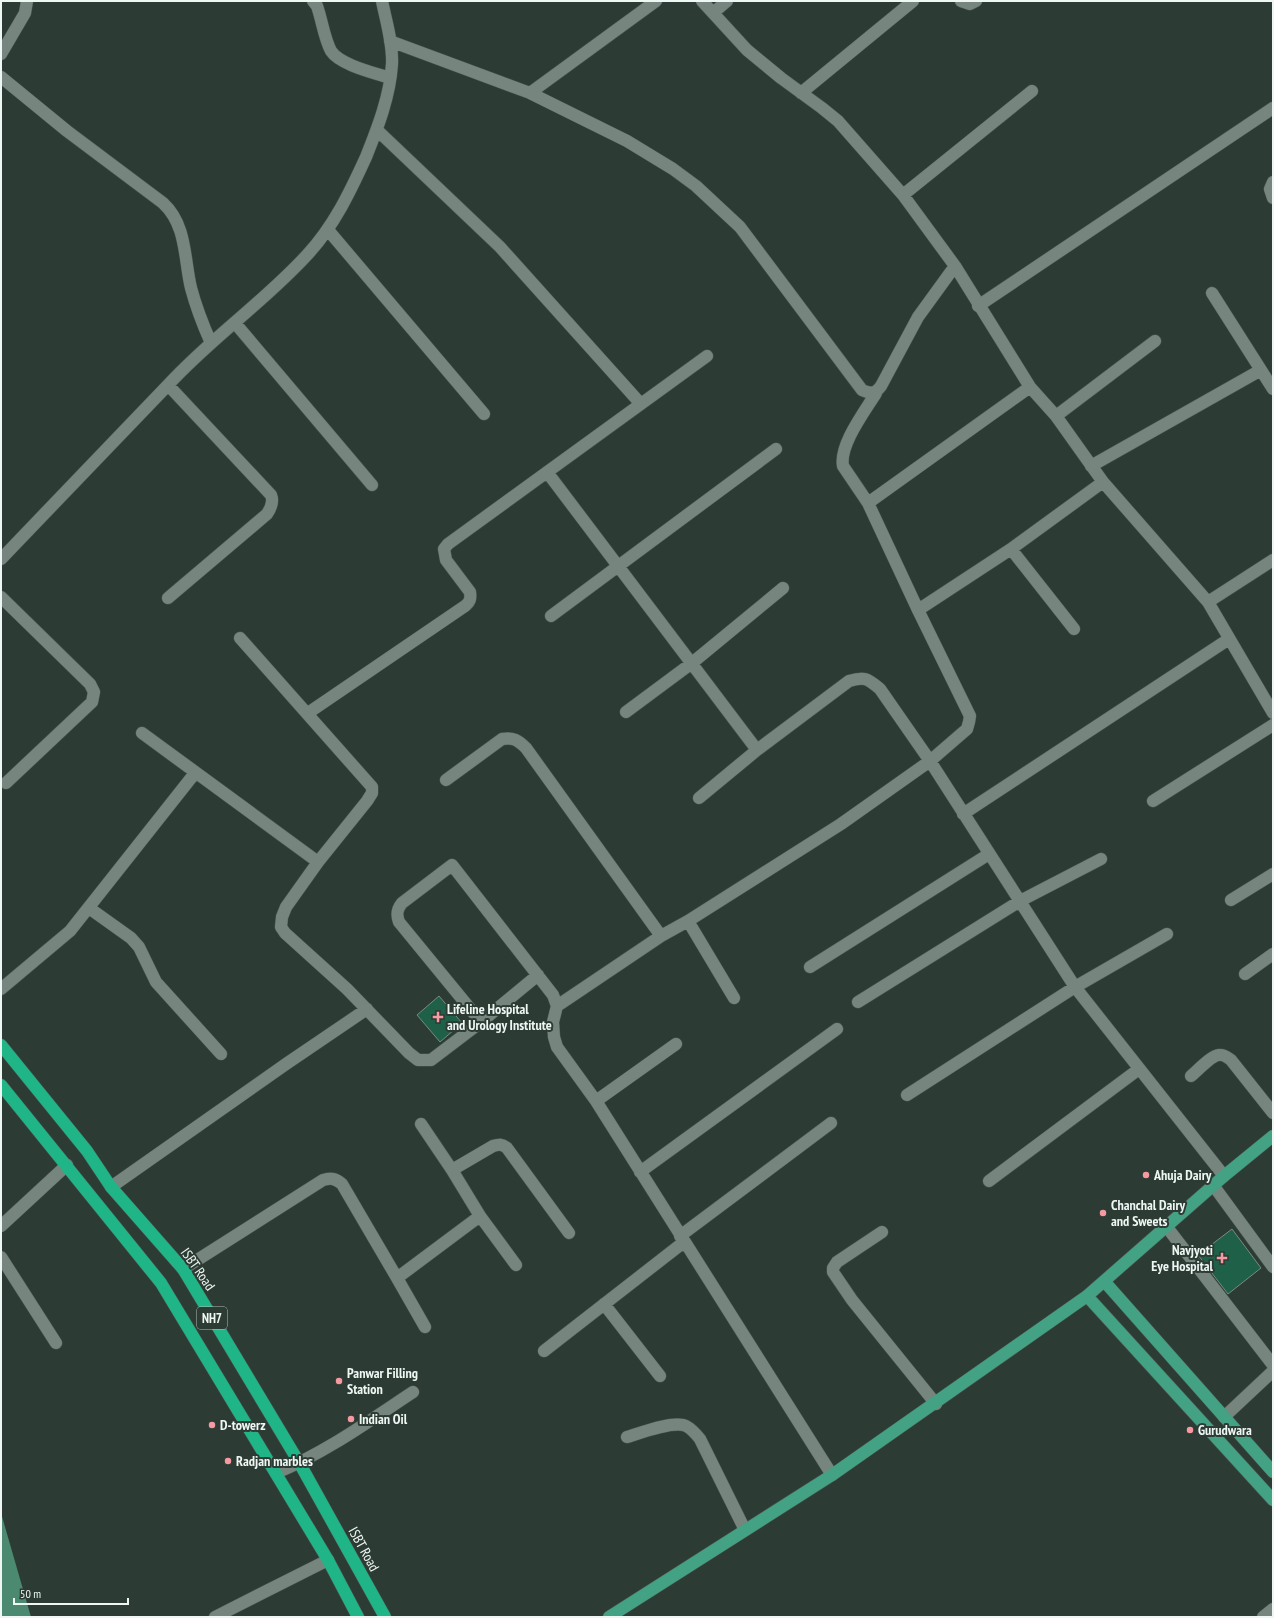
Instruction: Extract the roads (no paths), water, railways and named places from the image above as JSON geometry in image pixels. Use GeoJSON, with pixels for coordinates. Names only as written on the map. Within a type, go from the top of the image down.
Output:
{"type":"FeatureCollection","features":[{"type":"Feature","properties":{"kind":"highway","name":"ISBT Road"},"geometry":{"type":"LineString","coordinates":[[1,1045],[87,1151],[112,1187],[183,1269],[300,1464],[385,1617]]}},
{"type":"Feature","properties":{"kind":"highway","name":"NH7"},"geometry":{"type":"LineString","coordinates":[[1,1084],[161,1283],[328,1560],[358,1617]]}},
{"type":"Feature","properties":{"kind":"main road"},"geometry":{"type":"LineString","coordinates":[[609,1617],[832,1475],[936,1404],[1087,1296],[1213,1185],[1273,1136]]}},
{"type":"Feature","properties":{"kind":"main road"},"geometry":{"type":"LineString","coordinates":[[1104,1281],[1273,1472]]}},
{"type":"Feature","properties":{"kind":"main road"},"geometry":{"type":"LineString","coordinates":[[1087,1296],[1273,1500]]}},
{"type":"Feature","properties":{"kind":"street"},"geometry":{"type":"LineString","coordinates":[[2,47],[25,13],[27,1]]}},
{"type":"Feature","properties":{"kind":"street"},"geometry":{"type":"LineString","coordinates":[[313,1],[318,6],[332,53],[351,65],[390,78]]}},
{"type":"Feature","properties":{"kind":"street"},"geometry":{"type":"LineString","coordinates":[[1,559],[168,386],[211,343],[291,272],[308,255],[328,230],[340,211],[377,130],[384,108],[392,62],[390,41],[382,1]]}},
{"type":"Feature","properties":{"kind":"street"},"geometry":{"type":"LineString","coordinates":[[530,93],[656,1]]}},
{"type":"Feature","properties":{"kind":"street"},"geometry":{"type":"LineString","coordinates":[[702,1],[747,50],[838,121],[904,196],[955,266],[978,306],[1030,387],[1056,416],[1102,482],[1208,602],[1272,709]]}},
{"type":"Feature","properties":{"kind":"street"},"geometry":{"type":"LineString","coordinates":[[713,13],[727,1]]}},
{"type":"Feature","properties":{"kind":"street"},"geometry":{"type":"LineString","coordinates":[[801,93],[913,1]]}},
{"type":"Feature","properties":{"kind":"street"},"geometry":{"type":"LineString","coordinates":[[961,1],[970,4],[976,1]]}},
{"type":"Feature","properties":{"kind":"street"},"geometry":{"type":"LineString","coordinates":[[390,41],[530,93],[627,141],[673,169],[696,186],[740,227],[862,390],[870,394],[876,393]]}},
{"type":"Feature","properties":{"kind":"street"},"geometry":{"type":"LineString","coordinates":[[1,77],[68,131],[163,203],[174,214],[183,243],[195,304],[211,343]]}},
{"type":"Feature","properties":{"kind":"street"},"geometry":{"type":"LineString","coordinates":[[904,196],[1032,92]]}},
{"type":"Feature","properties":{"kind":"street"},"geometry":{"type":"LineString","coordinates":[[978,306],[1273,108]]}},
{"type":"Feature","properties":{"kind":"street"},"geometry":{"type":"LineString","coordinates":[[377,130],[500,247],[640,403]]}},
{"type":"Feature","properties":{"kind":"street"},"geometry":{"type":"LineString","coordinates":[[1273,182],[1270,189],[1273,198]]}},
{"type":"Feature","properties":{"kind":"street"},"geometry":{"type":"LineString","coordinates":[[328,230],[484,414]]}},
{"type":"Feature","properties":{"kind":"street"},"geometry":{"type":"LineString","coordinates":[[557,1006],[661,936],[688,921],[841,824],[930,761],[967,729],[970,722],[970,716],[868,503],[843,466],[842,459],[846,443],[881,386],[918,317],[955,266]]}},
{"type":"Feature","properties":{"kind":"street"},"geometry":{"type":"LineString","coordinates":[[1212,293],[1273,389]]}},
{"type":"Feature","properties":{"kind":"street"},"geometry":{"type":"LineString","coordinates":[[235,323],[372,485]]}},
{"type":"Feature","properties":{"kind":"street"},"geometry":{"type":"LineString","coordinates":[[1056,416],[1155,341]]}},
{"type":"Feature","properties":{"kind":"street"},"geometry":{"type":"LineString","coordinates":[[308,714],[470,602],[470,592],[446,560],[444,549],[448,544],[640,403],[707,356]]}},
{"type":"Feature","properties":{"kind":"street"},"geometry":{"type":"LineString","coordinates":[[1091,466],[1261,370]]}},
{"type":"Feature","properties":{"kind":"street"},"geometry":{"type":"LineString","coordinates":[[168,386],[270,495],[272,499],[267,514],[168,598]]}},
{"type":"Feature","properties":{"kind":"street"},"geometry":{"type":"LineString","coordinates":[[868,503],[1030,387]]}},
{"type":"Feature","properties":{"kind":"street"},"geometry":{"type":"LineString","coordinates":[[551,616],[776,449]]}},
{"type":"Feature","properties":{"kind":"street"},"geometry":{"type":"LineString","coordinates":[[547,472],[757,750]]}},
{"type":"Feature","properties":{"kind":"street"},"geometry":{"type":"LineString","coordinates":[[918,610],[1011,549],[1102,482]]}},
{"type":"Feature","properties":{"kind":"street"},"geometry":{"type":"LineString","coordinates":[[1011,549],[1074,629]]}},
{"type":"Feature","properties":{"kind":"street"},"geometry":{"type":"LineString","coordinates":[[1208,602],[1273,560]]}},
{"type":"Feature","properties":{"kind":"street"},"geometry":{"type":"LineString","coordinates":[[626,712],[692,663],[783,588]]}},
{"type":"Feature","properties":{"kind":"street"},"geometry":{"type":"LineString","coordinates":[[1,597],[90,684],[94,692],[92,702],[6,783]]}},
{"type":"Feature","properties":{"kind":"street"},"geometry":{"type":"LineString","coordinates":[[240,638],[372,787],[372,793],[367,801],[318,862],[286,907],[282,917],[282,927],[285,933],[418,1060],[431,1060],[481,1022],[538,975]]}},
{"type":"Feature","properties":{"kind":"street"},"geometry":{"type":"LineString","coordinates":[[963,814],[1229,639]]}},
{"type":"Feature","properties":{"kind":"street"},"geometry":{"type":"LineString","coordinates":[[699,798],[757,750],[849,681],[860,677],[870,680],[880,689],[930,761],[1075,987],[1224,1176]]}},
{"type":"Feature","properties":{"kind":"street"},"geometry":{"type":"LineString","coordinates":[[1154,801],[1273,725]]}},
{"type":"Feature","properties":{"kind":"street"},"geometry":{"type":"LineString","coordinates":[[142,733],[318,862]]}},
{"type":"Feature","properties":{"kind":"street"},"geometry":{"type":"LineString","coordinates":[[446,780],[502,739],[511,737],[520,741],[661,936]]}},
{"type":"Feature","properties":{"kind":"street"},"geometry":{"type":"LineString","coordinates":[[1,989],[70,931],[195,773]]}},
{"type":"Feature","properties":{"kind":"street"},"geometry":{"type":"LineString","coordinates":[[810,967],[989,854]]}},
{"type":"Feature","properties":{"kind":"street"},"geometry":{"type":"LineString","coordinates":[[858,1002],[1020,901],[1102,859]]}},
{"type":"Feature","properties":{"kind":"street"},"geometry":{"type":"LineString","coordinates":[[481,1022],[399,922],[397,915],[398,908],[402,903],[452,864],[553,995],[557,1006],[553,1022],[554,1037],[557,1047],[596,1101],[832,1475]]}},
{"type":"Feature","properties":{"kind":"street"},"geometry":{"type":"LineString","coordinates":[[1231,900],[1273,874]]}},
{"type":"Feature","properties":{"kind":"street"},"geometry":{"type":"LineString","coordinates":[[89,908],[131,938],[145,959],[156,982],[221,1054]]}},
{"type":"Feature","properties":{"kind":"street"},"geometry":{"type":"LineString","coordinates":[[688,921],[734,998]]}},
{"type":"Feature","properties":{"kind":"street"},"geometry":{"type":"LineString","coordinates":[[907,1095],[1075,987],[1167,934]]}},
{"type":"Feature","properties":{"kind":"street"},"geometry":{"type":"LineString","coordinates":[[1245,974],[1273,954]]}},
{"type":"Feature","properties":{"kind":"street"},"geometry":{"type":"LineString","coordinates":[[112,1187],[286,1064],[367,1010]]}},
{"type":"Feature","properties":{"kind":"street"},"geometry":{"type":"LineString","coordinates":[[640,1172],[837,1029]]}},
{"type":"Feature","properties":{"kind":"street"},"geometry":{"type":"LineString","coordinates":[[596,1101],[676,1044]]}},
{"type":"Feature","properties":{"kind":"street"},"geometry":{"type":"LineString","coordinates":[[1190,1076],[1214,1056],[1220,1054],[1226,1056],[1231,1060],[1273,1113]]}},
{"type":"Feature","properties":{"kind":"street"},"geometry":{"type":"LineString","coordinates":[[989,1181],[1140,1069]]}},
{"type":"Feature","properties":{"kind":"street"},"geometry":{"type":"LineString","coordinates":[[544,1350],[604,1304],[682,1239],[831,1123]]}},
{"type":"Feature","properties":{"kind":"street"},"geometry":{"type":"LineString","coordinates":[[421,1124],[452,1170],[480,1216],[516,1265]]}},
{"type":"Feature","properties":{"kind":"street"},"geometry":{"type":"LineString","coordinates":[[452,1170],[493,1146],[498,1144],[503,1145],[520,1165],[569,1233]]}},
{"type":"Feature","properties":{"kind":"street"},"geometry":{"type":"LineString","coordinates":[[1,1226],[67,1165]]}},
{"type":"Feature","properties":{"kind":"street"},"geometry":{"type":"LineString","coordinates":[[183,1269],[323,1180],[331,1178],[342,1184],[425,1327]]}},
{"type":"Feature","properties":{"kind":"street"},"geometry":{"type":"LineString","coordinates":[[1213,1185],[1273,1267]]}},
{"type":"Feature","properties":{"kind":"street"},"geometry":{"type":"LineString","coordinates":[[397,1278],[480,1216]]}},
{"type":"Feature","properties":{"kind":"street"},"geometry":{"type":"LineString","coordinates":[[1166,1226],[1273,1365]]}},
{"type":"Feature","properties":{"kind":"street"},"geometry":{"type":"LineString","coordinates":[[882,1232],[837,1262],[833,1268],[833,1272],[852,1300],[936,1404]]}},
{"type":"Feature","properties":{"kind":"street"},"geometry":{"type":"LineString","coordinates":[[1,1257],[56,1343]]}},
{"type":"Feature","properties":{"kind":"street"},"geometry":{"type":"LineString","coordinates":[[604,1304],[660,1376]]}},
{"type":"Feature","properties":{"kind":"street"},"geometry":{"type":"LineString","coordinates":[[1224,1417],[1273,1371]]}},
{"type":"Feature","properties":{"kind":"street"},"geometry":{"type":"LineString","coordinates":[[276,1473],[300,1464],[413,1392]]}},
{"type":"Feature","properties":{"kind":"street"},"geometry":{"type":"LineString","coordinates":[[627,1437],[674,1424],[685,1425],[693,1431],[700,1439],[745,1530]]}},
{"type":"Feature","properties":{"kind":"street"},"geometry":{"type":"LineString","coordinates":[[215,1617],[328,1560]]}},
{"type":"Feature","properties":{"kind":"street"},"geometry":{"type":"LineString","coordinates":[[1263,1617],[1273,1609]]}},
{"type":"Feature","properties":{"kind":"place","name":"Lifeline Hospital and Urology Institute"},"geometry":{"type":"Point","coordinates":[438,1017]}},
{"type":"Feature","properties":{"kind":"place","name":"Ahuja Dairy"},"geometry":{"type":"Point","coordinates":[1146,1175]}},
{"type":"Feature","properties":{"kind":"place","name":"Chanchal Dairy and Sweets"},"geometry":{"type":"Point","coordinates":[1103,1213]}},
{"type":"Feature","properties":{"kind":"place","name":"Navjyoti Eye Hospital"},"geometry":{"type":"Point","coordinates":[1222,1258]}},
{"type":"Feature","properties":{"kind":"place","name":"Panwar Filling Station"},"geometry":{"type":"Point","coordinates":[339,1381]}},
{"type":"Feature","properties":{"kind":"place","name":"Indian Oil"},"geometry":{"type":"Point","coordinates":[351,1419]}},
{"type":"Feature","properties":{"kind":"place","name":"D-towerz"},"geometry":{"type":"Point","coordinates":[212,1425]}},
{"type":"Feature","properties":{"kind":"place","name":"Gurudwara"},"geometry":{"type":"Point","coordinates":[1190,1430]}},
{"type":"Feature","properties":{"kind":"place","name":"Radjan marbles"},"geometry":{"type":"Point","coordinates":[228,1461]}}]}
